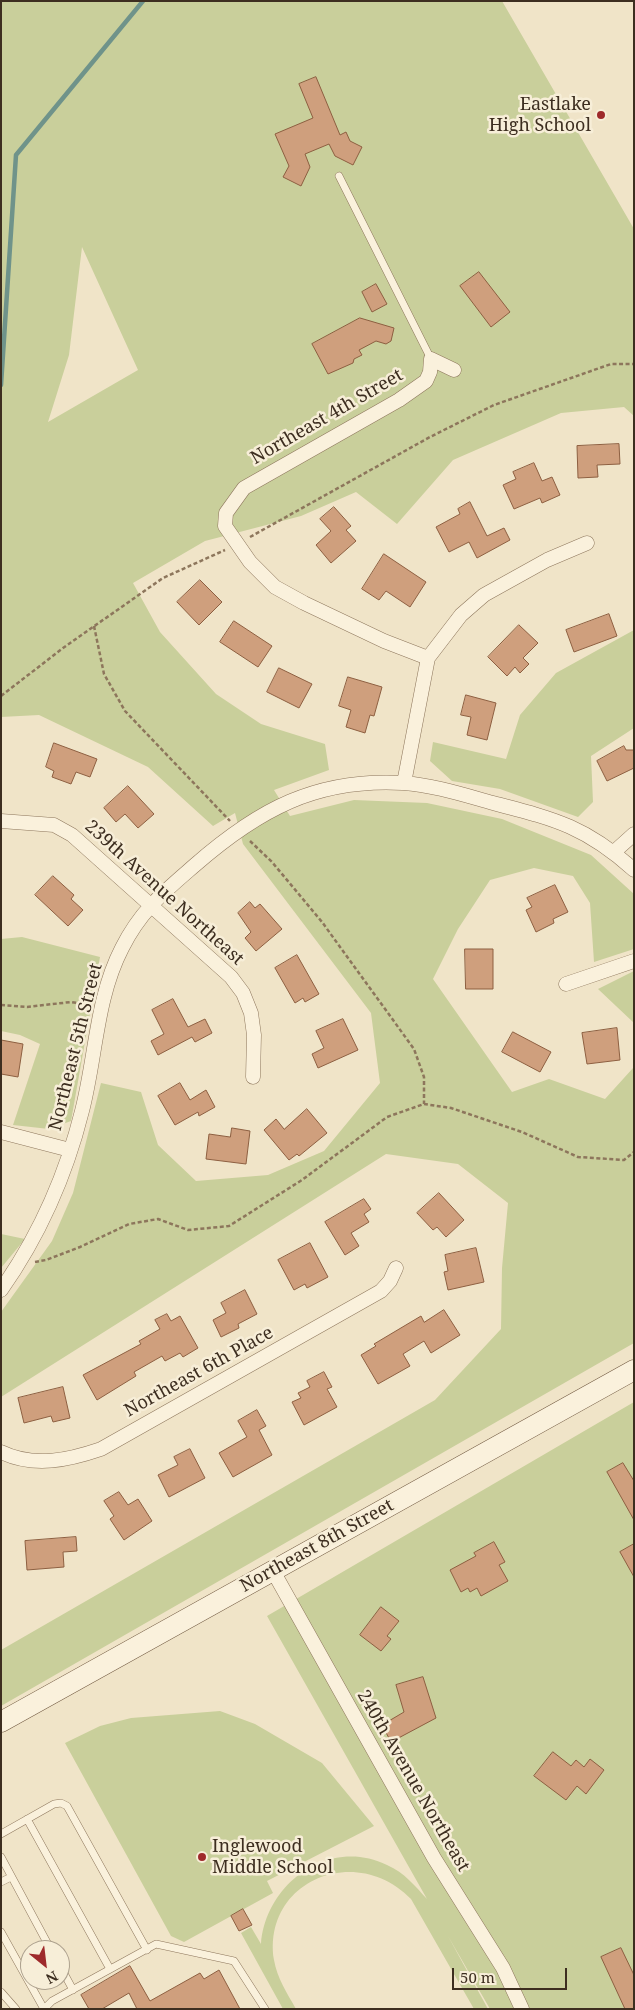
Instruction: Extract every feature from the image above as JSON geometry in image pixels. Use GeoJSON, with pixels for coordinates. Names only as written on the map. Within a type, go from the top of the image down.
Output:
{"type":"FeatureCollection","features":[{"type":"Feature","properties":{"kind":"street"},"geometry":{"type":"LineString","coordinates":[[431,359],[454,370]]}},
{"type":"Feature","properties":{"kind":"street","name":"Northeast 4th Street"},"geometry":{"type":"LineString","coordinates":[[238,544],[226,526],[226,513],[244,488],[399,400],[426,381],[430,372],[431,359]]}},
{"type":"Feature","properties":{"kind":"street"},"geometry":{"type":"LineString","coordinates":[[404,783],[428,658],[461,615],[484,595],[547,560],[587,543]]}},
{"type":"Feature","properties":{"kind":"street"},"geometry":{"type":"LineString","coordinates":[[238,544],[250,562],[275,586],[304,604],[384,641],[428,658]]}},
{"type":"Feature","properties":{"kind":"street","name":"Northeast 5th Street"},"geometry":{"type":"LineString","coordinates":[[1,1290],[19,1264],[44,1219],[70,1150],[82,1112],[102,1007],[120,951],[133,928],[151,904],[239,830],[265,812],[292,799],[327,789],[359,784],[404,783],[444,790],[564,822],[587,834],[614,852],[634,870]]}},
{"type":"Feature","properties":{"kind":"street","name":"239th Avenue Northeast"},"geometry":{"type":"LineString","coordinates":[[1,821],[54,825],[72,835],[217,962],[243,994],[251,1013],[254,1035],[253,1077]]}},
{"type":"Feature","properties":{"kind":"street"},"geometry":{"type":"LineString","coordinates":[[614,852],[634,834]]}},
{"type":"Feature","properties":{"kind":"street"},"geometry":{"type":"LineString","coordinates":[[566,984],[634,961]]}},
{"type":"Feature","properties":{"kind":"street"},"geometry":{"type":"LineString","coordinates":[[1,1132],[70,1150]]}},
{"type":"Feature","properties":{"kind":"street","name":"Northeast 6th Place"},"geometry":{"type":"LineString","coordinates":[[1,1452],[23,1461],[40,1462],[81,1456],[101,1449],[382,1292],[390,1282],[396,1268]]}},
{"type":"Feature","properties":{"kind":"street","name":"Northeast 8th Street"},"geometry":{"type":"LineString","coordinates":[[1,1722],[634,1370]]}},
{"type":"Feature","properties":{"kind":"street","name":"240th Avenue Northeast"},"geometry":{"type":"LineString","coordinates":[[273,1570],[430,1849],[503,1968],[522,2009]]}},
{"type":"Feature","properties":{"kind":"lane"},"geometry":{"type":"LineString","coordinates":[[339,176],[431,359]]}},
{"type":"Feature","properties":{"kind":"lane"},"geometry":{"type":"LineString","coordinates":[[1,1834],[54,1804],[61,1803],[66,1806],[147,1950]]}},
{"type":"Feature","properties":{"kind":"lane"},"geometry":{"type":"LineString","coordinates":[[27,1819],[110,1969]]}},
{"type":"Feature","properties":{"kind":"lane"},"geometry":{"type":"LineString","coordinates":[[1,1857],[46,1940]]}},
{"type":"Feature","properties":{"kind":"lane"},"geometry":{"type":"LineString","coordinates":[[1,1882],[11,1877]]}},
{"type":"Feature","properties":{"kind":"lane"},"geometry":{"type":"LineString","coordinates":[[1,1932],[44,2009],[52,2001],[156,1944],[234,1961],[265,2009]]}},
{"type":"Feature","properties":{"kind":"lane"},"geometry":{"type":"LineString","coordinates":[[70,1984],[73,1990]]}},
{"type":"Feature","properties":{"kind":"lane"},"geometry":{"type":"LineString","coordinates":[[1,1992],[16,2009]]}},
{"type":"Feature","properties":{"kind":"path"},"geometry":{"type":"LineString","coordinates":[[1,696],[94,626],[163,578],[238,544],[430,437],[494,405],[611,364],[634,364]]}},
{"type":"Feature","properties":{"kind":"path"},"geometry":{"type":"LineString","coordinates":[[94,626],[104,674],[125,711],[272,862],[322,922],[355,970],[389,1012],[414,1049],[424,1077],[424,1104]]}},
{"type":"Feature","properties":{"kind":"path"},"geometry":{"type":"LineString","coordinates":[[1,1005],[27,1007],[71,1002],[102,1007]]}},
{"type":"Feature","properties":{"kind":"path"},"geometry":{"type":"LineString","coordinates":[[19,1264],[46,1260],[129,1224],[158,1219],[188,1230],[229,1226],[302,1180],[387,1117],[424,1104],[451,1108],[522,1132],[578,1157],[624,1160],[634,1152]]}},
{"type":"Feature","properties":{"kind":"green space"},"geometry":{"type":"Polygon","coordinates":[[[1,1],[502,1],[634,229],[634,416],[624,407],[561,413],[453,460],[397,524],[356,492],[301,516],[205,541],[133,583],[160,632],[216,694],[261,724],[325,744],[329,770],[274,790],[290,816],[354,800],[427,803],[502,819],[591,855],[634,894],[634,949],[594,962],[590,903],[573,876],[534,868],[490,880],[458,929],[433,979],[512,1092],[549,1079],[605,1099],[633,1068],[634,1059],[634,1343],[1,1706],[1,1650],[435,1400],[501,1329],[502,1268],[508,1203],[458,1164],[386,1154],[1,1397],[1,1312],[52,1241],[73,1193],[101,1083],[141,1092],[158,1145],[196,1181],[268,1175],[324,1151],[380,1083],[371,1013],[243,844],[235,813],[213,826],[148,767],[39,715],[1,717],[1,1]],[[82,247],[69,355],[48,422],[138,370],[82,247]]]}},
{"type":"Feature","properties":{"kind":"green space"},"geometry":{"type":"Polygon","coordinates":[[[634,630],[634,728],[591,756],[593,802],[578,817],[500,789],[452,781],[430,761],[433,742],[506,759],[520,715],[556,673],[634,630]]]}},
{"type":"Feature","properties":{"kind":"green space"},"geometry":{"type":"Polygon","coordinates":[[[22,937],[100,957],[71,1121],[49,1129],[13,1125],[40,1044],[20,1035],[1,1031],[1,939],[22,937]]]}},
{"type":"Feature","properties":{"kind":"green space"},"geometry":{"type":"Polygon","coordinates":[[[634,971],[634,1023],[598,989],[634,971]]]}},
{"type":"Feature","properties":{"kind":"green space"},"geometry":{"type":"Polygon","coordinates":[[[1,1234],[25,1239],[1,1268],[1,1234]]]}},
{"type":"Feature","properties":{"kind":"green space"},"geometry":{"type":"Polygon","coordinates":[[[634,1402],[634,2009],[490,2009],[448,1936],[488,2009],[474,2009],[411,1899],[389,1882],[365,1873],[340,1872],[317,1878],[298,1891],[283,1909],[274,1932],[274,1960],[280,1979],[296,2009],[283,2009],[241,1933],[251,1927],[261,1944],[265,1922],[275,1902],[288,1885],[304,1871],[323,1862],[344,1857],[365,1858],[387,1865],[399,1872],[427,1899],[267,1616],[634,1402]]]}},
{"type":"Feature","properties":{"kind":"green space"},"geometry":{"type":"Polygon","coordinates":[[[220,1711],[255,1724],[322,1763],[374,1826],[267,1881],[273,1893],[184,1942],[171,1936],[65,1743],[100,1726],[131,1718],[220,1711]]]}},
{"type":"Feature","properties":{"kind":"building"},"geometry":{"type":"Polygon","coordinates":[[[316,77],[340,135],[346,132],[350,141],[362,147],[353,165],[335,156],[329,144],[305,154],[310,167],[301,186],[283,177],[289,166],[275,134],[313,118],[299,84],[316,77]]]}},
{"type":"Feature","properties":{"kind":"building"},"geometry":{"type":"Polygon","coordinates":[[[479,272],[510,312],[491,327],[460,286],[479,272]]]}},
{"type":"Feature","properties":{"kind":"building"},"geometry":{"type":"Polygon","coordinates":[[[376,284],[387,304],[372,312],[362,292],[376,284]]]}},
{"type":"Feature","properties":{"kind":"building"},"geometry":{"type":"Polygon","coordinates":[[[360,318],[394,328],[391,341],[386,344],[376,341],[359,350],[362,355],[354,359],[353,363],[328,374],[312,344],[360,318]]]}},
{"type":"Feature","properties":{"kind":"building"},"geometry":{"type":"Polygon","coordinates":[[[619,444],[620,464],[597,465],[598,477],[578,478],[577,446],[619,444]]]}},
{"type":"Feature","properties":{"kind":"building"},"geometry":{"type":"Polygon","coordinates":[[[534,463],[542,481],[552,477],[560,495],[542,503],[540,498],[514,509],[503,485],[516,479],[513,472],[534,463]]]}},
{"type":"Feature","properties":{"kind":"building"},"geometry":{"type":"Polygon","coordinates":[[[470,502],[487,536],[504,528],[510,540],[477,558],[469,542],[449,552],[436,527],[460,514],[458,509],[470,502]]]}},
{"type":"Feature","properties":{"kind":"building"},"geometry":{"type":"Polygon","coordinates":[[[334,507],[351,526],[346,530],[356,541],[331,563],[316,545],[331,531],[320,519],[334,507]]]}},
{"type":"Feature","properties":{"kind":"building"},"geometry":{"type":"Polygon","coordinates":[[[384,554],[426,582],[410,607],[386,591],[379,600],[362,589],[384,554]]]}},
{"type":"Feature","properties":{"kind":"building"},"geometry":{"type":"Polygon","coordinates":[[[200,580],[222,602],[199,625],[177,602],[200,580]]]}},
{"type":"Feature","properties":{"kind":"building"},"geometry":{"type":"Polygon","coordinates":[[[609,614],[617,636],[574,652],[566,630],[609,614]]]}},
{"type":"Feature","properties":{"kind":"building"},"geometry":{"type":"Polygon","coordinates":[[[234,621],[272,646],[258,667],[220,642],[234,621]]]}},
{"type":"Feature","properties":{"kind":"building"},"geometry":{"type":"Polygon","coordinates":[[[519,625],[538,643],[523,658],[529,664],[520,673],[515,667],[507,676],[488,657],[519,625]]]}},
{"type":"Feature","properties":{"kind":"building"},"geometry":{"type":"Polygon","coordinates":[[[279,668],[312,684],[299,708],[267,692],[279,668]]]}},
{"type":"Feature","properties":{"kind":"building"},"geometry":{"type":"Polygon","coordinates":[[[348,677],[382,687],[374,716],[370,715],[365,733],[346,727],[351,710],[339,706],[348,677]]]}},
{"type":"Feature","properties":{"kind":"building"},"geometry":{"type":"Polygon","coordinates":[[[466,695],[496,703],[487,740],[467,735],[471,717],[461,715],[466,695]]]}},
{"type":"Feature","properties":{"kind":"building"},"geometry":{"type":"Polygon","coordinates":[[[54,743],[97,759],[90,777],[76,772],[71,784],[52,777],[54,771],[46,767],[54,743]]]}},
{"type":"Feature","properties":{"kind":"building"},"geometry":{"type":"Polygon","coordinates":[[[624,746],[626,750],[634,750],[634,768],[607,781],[597,761],[624,746]]]}},
{"type":"Feature","properties":{"kind":"building"},"geometry":{"type":"Polygon","coordinates":[[[128,786],[154,814],[138,828],[125,814],[116,822],[104,808],[128,786]]]}},
{"type":"Feature","properties":{"kind":"building"},"geometry":{"type":"Polygon","coordinates":[[[53,876],[74,895],[71,899],[83,910],[68,926],[35,895],[53,876]]]}},
{"type":"Feature","properties":{"kind":"building"},"geometry":{"type":"Polygon","coordinates":[[[555,885],[568,912],[553,919],[554,923],[536,932],[526,910],[532,907],[527,898],[555,885]]]}},
{"type":"Feature","properties":{"kind":"building"},"geometry":{"type":"Polygon","coordinates":[[[250,902],[255,908],[260,904],[282,929],[256,951],[245,938],[251,932],[238,913],[250,902]]]}},
{"type":"Feature","properties":{"kind":"building"},"geometry":{"type":"Polygon","coordinates":[[[465,949],[493,949],[493,989],[466,989],[465,949]]]}},
{"type":"Feature","properties":{"kind":"building"},"geometry":{"type":"Polygon","coordinates":[[[297,955],[319,994],[305,1002],[303,998],[295,1003],[275,968],[297,955]]]}},
{"type":"Feature","properties":{"kind":"building"},"geometry":{"type":"Polygon","coordinates":[[[173,999],[188,1027],[205,1019],[212,1033],[195,1042],[192,1037],[158,1055],[151,1041],[164,1034],[152,1010],[173,999]]]}},
{"type":"Feature","properties":{"kind":"building"},"geometry":{"type":"Polygon","coordinates":[[[343,1019],[358,1050],[318,1068],[312,1054],[324,1048],[316,1031],[343,1019]]]}},
{"type":"Feature","properties":{"kind":"building"},"geometry":{"type":"Polygon","coordinates":[[[617,1028],[620,1060],[587,1064],[582,1033],[617,1028]]]}},
{"type":"Feature","properties":{"kind":"building"},"geometry":{"type":"Polygon","coordinates":[[[513,1032],[551,1052],[540,1072],[502,1052],[513,1032]]]}},
{"type":"Feature","properties":{"kind":"building"},"geometry":{"type":"Polygon","coordinates":[[[1,1040],[23,1044],[18,1077],[1,1074],[1,1040]]]}},
{"type":"Feature","properties":{"kind":"building"},"geometry":{"type":"Polygon","coordinates":[[[180,1083],[190,1100],[206,1090],[215,1107],[199,1116],[198,1112],[175,1125],[158,1096],[180,1083]]]}},
{"type":"Feature","properties":{"kind":"building"},"geometry":{"type":"Polygon","coordinates":[[[307,1109],[327,1133],[299,1156],[297,1154],[289,1160],[264,1130],[276,1119],[284,1129],[307,1109]]]}},
{"type":"Feature","properties":{"kind":"building"},"geometry":{"type":"Polygon","coordinates":[[[232,1128],[250,1131],[246,1164],[206,1159],[209,1134],[230,1137],[232,1128]]]}},
{"type":"Feature","properties":{"kind":"building"},"geometry":{"type":"Polygon","coordinates":[[[439,1193],[464,1220],[446,1237],[437,1227],[433,1230],[417,1213],[439,1193]]]}},
{"type":"Feature","properties":{"kind":"building"},"geometry":{"type":"Polygon","coordinates":[[[364,1199],[371,1209],[364,1214],[369,1222],[351,1233],[359,1246],[345,1255],[325,1222],[364,1199]]]}},
{"type":"Feature","properties":{"kind":"building"},"geometry":{"type":"Polygon","coordinates":[[[310,1243],[328,1277],[307,1288],[305,1284],[294,1290],[278,1260],[310,1243]]]}},
{"type":"Feature","properties":{"kind":"building"},"geometry":{"type":"Polygon","coordinates":[[[476,1248],[484,1282],[448,1290],[444,1272],[448,1271],[445,1255],[476,1248]]]}},
{"type":"Feature","properties":{"kind":"building"},"geometry":{"type":"Polygon","coordinates":[[[245,1290],[257,1314],[238,1324],[239,1328],[221,1337],[213,1320],[226,1313],[221,1303],[245,1290]]]}},
{"type":"Feature","properties":{"kind":"building"},"geometry":{"type":"Polygon","coordinates":[[[444,1310],[460,1335],[431,1353],[424,1341],[403,1354],[410,1366],[378,1384],[361,1355],[376,1346],[374,1344],[421,1316],[424,1322],[444,1310]]]}},
{"type":"Feature","properties":{"kind":"building"},"geometry":{"type":"Polygon","coordinates":[[[167,1314],[171,1321],[180,1316],[198,1348],[183,1357],[180,1353],[165,1361],[162,1356],[134,1372],[136,1376],[97,1400],[83,1375],[141,1344],[139,1341],[160,1329],[155,1320],[167,1314]]]}},
{"type":"Feature","properties":{"kind":"building"},"geometry":{"type":"Polygon","coordinates":[[[324,1372],[332,1387],[327,1389],[337,1407],[304,1425],[292,1402],[301,1398],[298,1393],[310,1387],[307,1381],[324,1372]]]}},
{"type":"Feature","properties":{"kind":"building"},"geometry":{"type":"Polygon","coordinates":[[[63,1387],[70,1418],[53,1422],[51,1416],[24,1423],[18,1398],[63,1387]]]}},
{"type":"Feature","properties":{"kind":"building"},"geometry":{"type":"Polygon","coordinates":[[[257,1410],[266,1426],[259,1430],[272,1455],[233,1477],[219,1453],[247,1437],[238,1421],[257,1410]]]}},
{"type":"Feature","properties":{"kind":"building"},"geometry":{"type":"Polygon","coordinates":[[[190,1449],[205,1478],[169,1497],[158,1475],[178,1465],[174,1457],[190,1449]]]}},
{"type":"Feature","properties":{"kind":"building"},"geometry":{"type":"Polygon","coordinates":[[[623,1463],[634,1481],[634,1520],[607,1472],[623,1463]]]}},
{"type":"Feature","properties":{"kind":"building"},"geometry":{"type":"Polygon","coordinates":[[[119,1492],[128,1505],[138,1499],[152,1521],[124,1540],[110,1519],[114,1516],[104,1501],[119,1492]]]}},
{"type":"Feature","properties":{"kind":"building"},"geometry":{"type":"Polygon","coordinates":[[[76,1537],[77,1551],[63,1552],[64,1567],[27,1570],[25,1541],[76,1537]]]}},
{"type":"Feature","properties":{"kind":"building"},"geometry":{"type":"Polygon","coordinates":[[[494,1542],[505,1562],[499,1565],[508,1581],[481,1596],[477,1588],[470,1592],[468,1588],[461,1592],[450,1570],[476,1556],[474,1553],[494,1542]]]}},
{"type":"Feature","properties":{"kind":"building"},"geometry":{"type":"Polygon","coordinates":[[[634,1544],[634,1577],[620,1552],[634,1544]]]}},
{"type":"Feature","properties":{"kind":"building"},"geometry":{"type":"Polygon","coordinates":[[[381,1607],[399,1621],[387,1636],[391,1639],[381,1651],[360,1635],[381,1607]]]}},
{"type":"Feature","properties":{"kind":"building"},"geometry":{"type":"Polygon","coordinates":[[[423,1677],[436,1718],[391,1742],[382,1725],[404,1712],[396,1685],[423,1677]]]}},
{"type":"Feature","properties":{"kind":"building"},"geometry":{"type":"Polygon","coordinates":[[[553,1752],[571,1766],[576,1760],[584,1767],[590,1759],[604,1770],[586,1794],[577,1786],[566,1800],[534,1776],[553,1752]]]}},
{"type":"Feature","properties":{"kind":"building"},"geometry":{"type":"Polygon","coordinates":[[[243,1909],[252,1925],[239,1931],[231,1916],[243,1909]]]}},
{"type":"Feature","properties":{"kind":"building"},"geometry":{"type":"Polygon","coordinates":[[[621,1948],[634,1975],[634,2009],[625,2009],[601,1957],[621,1948]]]}},
{"type":"Feature","properties":{"kind":"building"},"geometry":{"type":"Polygon","coordinates":[[[130,1966],[150,2001],[200,1973],[204,1979],[219,1970],[240,2009],[137,2009],[129,1993],[102,2009],[89,2009],[81,1995],[130,1966]]]}},
{"type":"Feature","properties":{"kind":"waterway"},"geometry":{"type":"LineString","coordinates":[[1,385],[16,155],[143,1]]}},
{"type":"Feature","properties":{"kind":"place","name":"Eastlake High School"},"geometry":{"type":"Point","coordinates":[601,115]}},
{"type":"Feature","properties":{"kind":"place","name":"Inglewood Middle School"},"geometry":{"type":"Point","coordinates":[202,1857]}}]}
